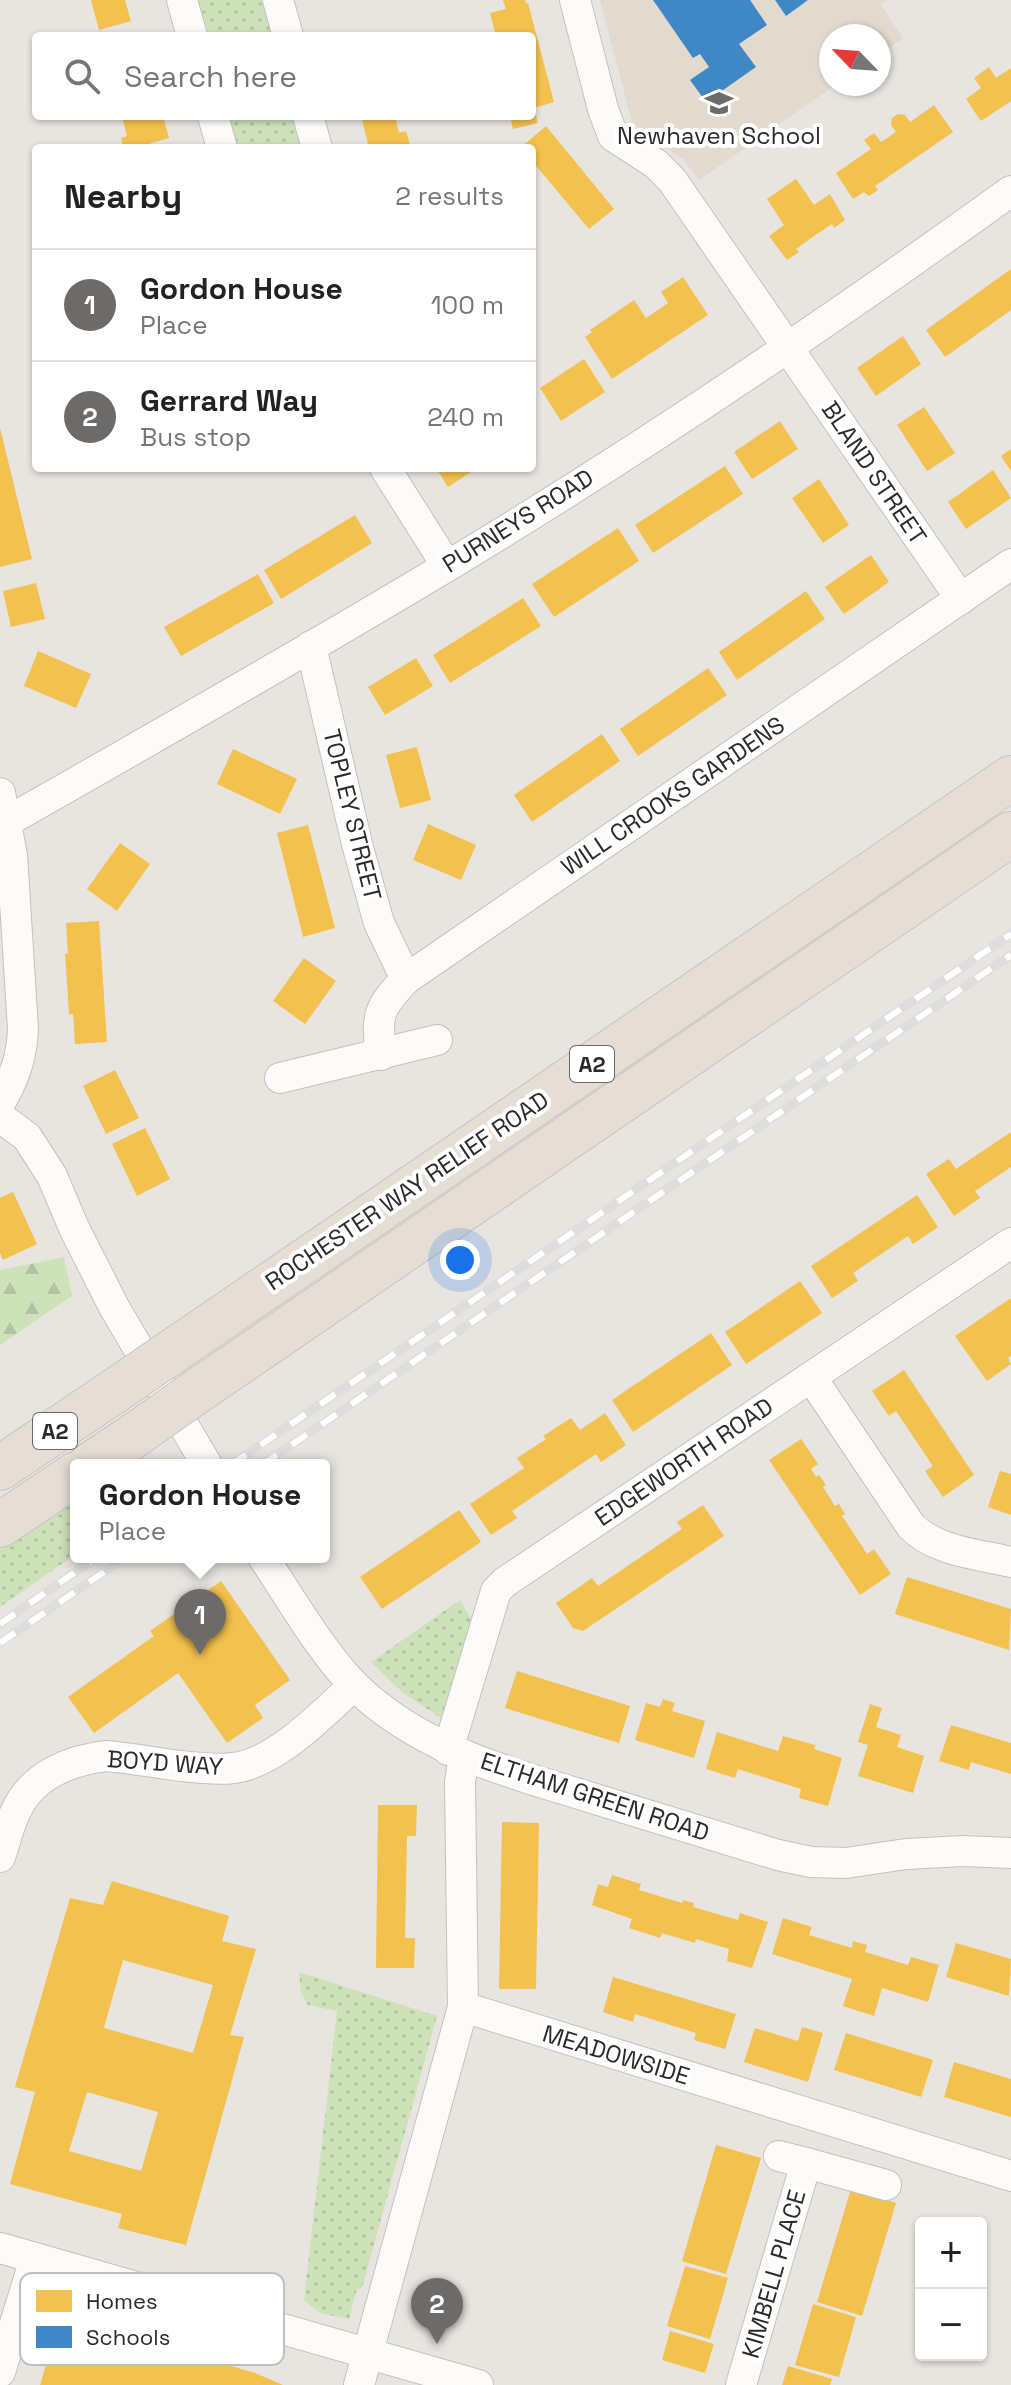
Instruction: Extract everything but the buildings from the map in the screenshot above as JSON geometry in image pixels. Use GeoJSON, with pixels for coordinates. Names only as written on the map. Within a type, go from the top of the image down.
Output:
{"type":"FeatureCollection","features":[{"type":"Feature","properties":{"kind":"highway","name":"ROCHESTER WAY RELIEF ROAD"},"geometry":{"type":"LineString","coordinates":[[0,1468],[1011,778]]}},
{"type":"Feature","properties":{"kind":"highway","name":"ROCHESTER WAY RELIEF ROAD"},"geometry":{"type":"LineString","coordinates":[[99,1459],[1011,834]]}},
{"type":"Feature","properties":{"kind":"highway","name":"A2"},"geometry":{"type":"LineString","coordinates":[[0,1525],[70,1478]]}},
{"type":"Feature","properties":{"kind":"street"},"geometry":{"type":"LineString","coordinates":[[182,0],[191,32]]}},
{"type":"Feature","properties":{"kind":"street"},"geometry":{"type":"LineString","coordinates":[[278,0],[287,32]]}},
{"type":"Feature","properties":{"kind":"street","name":"BLAND STREET"},"geometry":{"type":"LineString","coordinates":[[575,0],[613,136],[656,164],[672,180],[961,599]]}},
{"type":"Feature","properties":{"kind":"street"},"geometry":{"type":"LineString","coordinates":[[214,120],[221,144]]}},
{"type":"Feature","properties":{"kind":"street"},"geometry":{"type":"LineString","coordinates":[[309,120],[316,144]]}},
{"type":"Feature","properties":{"kind":"street","name":"PURNEYS ROAD"},"geometry":{"type":"LineString","coordinates":[[3,807],[311,646],[447,566],[788,347],[1011,191]]}},
{"type":"Feature","properties":{"kind":"street"},"geometry":{"type":"LineString","coordinates":[[388,472],[447,566]]}},
{"type":"Feature","properties":{"kind":"street","name":"WILL CROOKS GARDENS"},"geometry":{"type":"LineString","coordinates":[[381,1055],[377,1027],[384,1002],[406,979],[1011,564]]}},
{"type":"Feature","properties":{"kind":"street","name":"TOPLEY STREET"},"geometry":{"type":"LineString","coordinates":[[311,646],[357,844],[376,911],[406,979]]}},
{"type":"Feature","properties":{"kind":"street"},"geometry":{"type":"LineString","coordinates":[[0,1103],[22,1053],[23,1029],[12,855],[3,807]]}},
{"type":"Feature","properties":{"kind":"street"},"geometry":{"type":"LineString","coordinates":[[280,1078],[437,1040]]}},
{"type":"Feature","properties":{"kind":"street"},"geometry":{"type":"LineString","coordinates":[[0,1117],[27,1137],[44,1163],[100,1278],[204,1459]]}},
{"type":"Feature","properties":{"kind":"street","name":"EDGEWORTH ROAD"},"geometry":{"type":"LineString","coordinates":[[456,1752],[492,1604],[496,1591],[505,1582],[1011,1243]]}},
{"type":"Feature","properties":{"kind":"street"},"geometry":{"type":"LineString","coordinates":[[811,1377],[911,1526],[923,1538],[1011,1562]]}},
{"type":"Feature","properties":{"kind":"street","name":"ELTHAM GREEN ROAD"},"geometry":{"type":"LineString","coordinates":[[267,1563],[354,1685],[396,1722],[456,1752],[550,1785],[778,1855],[811,1862],[846,1863],[906,1854],[963,1851],[1011,1853]]}},
{"type":"Feature","properties":{"kind":"street","name":"BOYD WAY"},"geometry":{"type":"LineString","coordinates":[[0,1857],[17,1808],[27,1794],[54,1771],[70,1763],[106,1756],[235,1768],[262,1760],[316,1720],[354,1685]]}},
{"type":"Feature","properties":{"kind":"street"},"geometry":{"type":"LineString","coordinates":[[359,2385],[463,2007],[460,1782],[456,1752]]}},
{"type":"Feature","properties":{"kind":"street","name":"MEADOWSIDE"},"geometry":{"type":"LineString","coordinates":[[463,2007],[1011,2176]]}},
{"type":"Feature","properties":{"kind":"street","name":"KIMBELL PLACE"},"geometry":{"type":"LineString","coordinates":[[741,2385],[792,2160],[886,2185]]}},
{"type":"Feature","properties":{"kind":"street"},"geometry":{"type":"LineString","coordinates":[[0,2248],[83,2273]]}},
{"type":"Feature","properties":{"kind":"street"},"geometry":{"type":"LineString","coordinates":[[31,2273],[35,2259]]}},
{"type":"Feature","properties":{"kind":"street"},"geometry":{"type":"LineString","coordinates":[[0,2372],[20,2307]]}},
{"type":"Feature","properties":{"kind":"street"},"geometry":{"type":"LineString","coordinates":[[284,2331],[478,2385]]}},
{"type":"Feature","properties":{"kind":"shaded area","name":"Newhaven School"},"geometry":{"type":"Polygon","coordinates":[[[600,0],[887,0],[881,5],[903,38],[891,46],[891,24],[819,24],[820,96],[699,180],[683,159],[642,133],[632,122],[600,0]]]}},
{"type":"Feature","properties":{"kind":"green space"},"geometry":{"type":"Polygon","coordinates":[[[191,0],[264,0],[273,32],[200,32],[191,0]]]}},
{"type":"Feature","properties":{"kind":"green space"},"geometry":{"type":"Polygon","coordinates":[[[223,120],[296,120],[302,144],[229,144],[223,120]]]}},
{"type":"Feature","properties":{"kind":"green space"},"geometry":{"type":"Polygon","coordinates":[[[64,1257],[72,1296],[0,1345],[0,1270],[64,1257]]]}},
{"type":"Feature","properties":{"kind":"green space"},"geometry":{"type":"Polygon","coordinates":[[[70,1502],[70,1558],[0,1607],[0,1549],[70,1502]]]}},
{"type":"Feature","properties":{"kind":"green space"},"geometry":{"type":"Polygon","coordinates":[[[460,1600],[472,1620],[441,1718],[403,1693],[371,1662],[460,1600]]]}},
{"type":"Feature","properties":{"kind":"green space"},"geometry":{"type":"Polygon","coordinates":[[[299,1972],[437,2016],[362,2288],[357,2289],[349,2319],[320,2313],[304,2300],[337,2011],[308,2005],[301,1993],[299,1972]]]}},
{"type":"Feature","properties":{"kind":"railway"},"geometry":{"type":"LineString","coordinates":[[240,1459],[1011,934]]}},
{"type":"Feature","properties":{"kind":"railway"},"geometry":{"type":"LineString","coordinates":[[271,1459],[1011,955]]}},
{"type":"Feature","properties":{"kind":"railway"},"geometry":{"type":"LineString","coordinates":[[0,1624],[88,1563]]}},
{"type":"Feature","properties":{"kind":"railway"},"geometry":{"type":"LineString","coordinates":[[0,1643],[117,1563]]}},
{"type":"Feature","properties":{"kind":"place","name":"Newhaven School"},"geometry":{"type":"Point","coordinates":[719,103]}},
{"type":"Feature","properties":{"kind":"place","name":"Gordon House"},"geometry":{"type":"Point","coordinates":[200,1655]}},
{"type":"Feature","properties":{"kind":"place","name":"Gerrard Way"},"geometry":{"type":"Point","coordinates":[437,2344]}}]}
